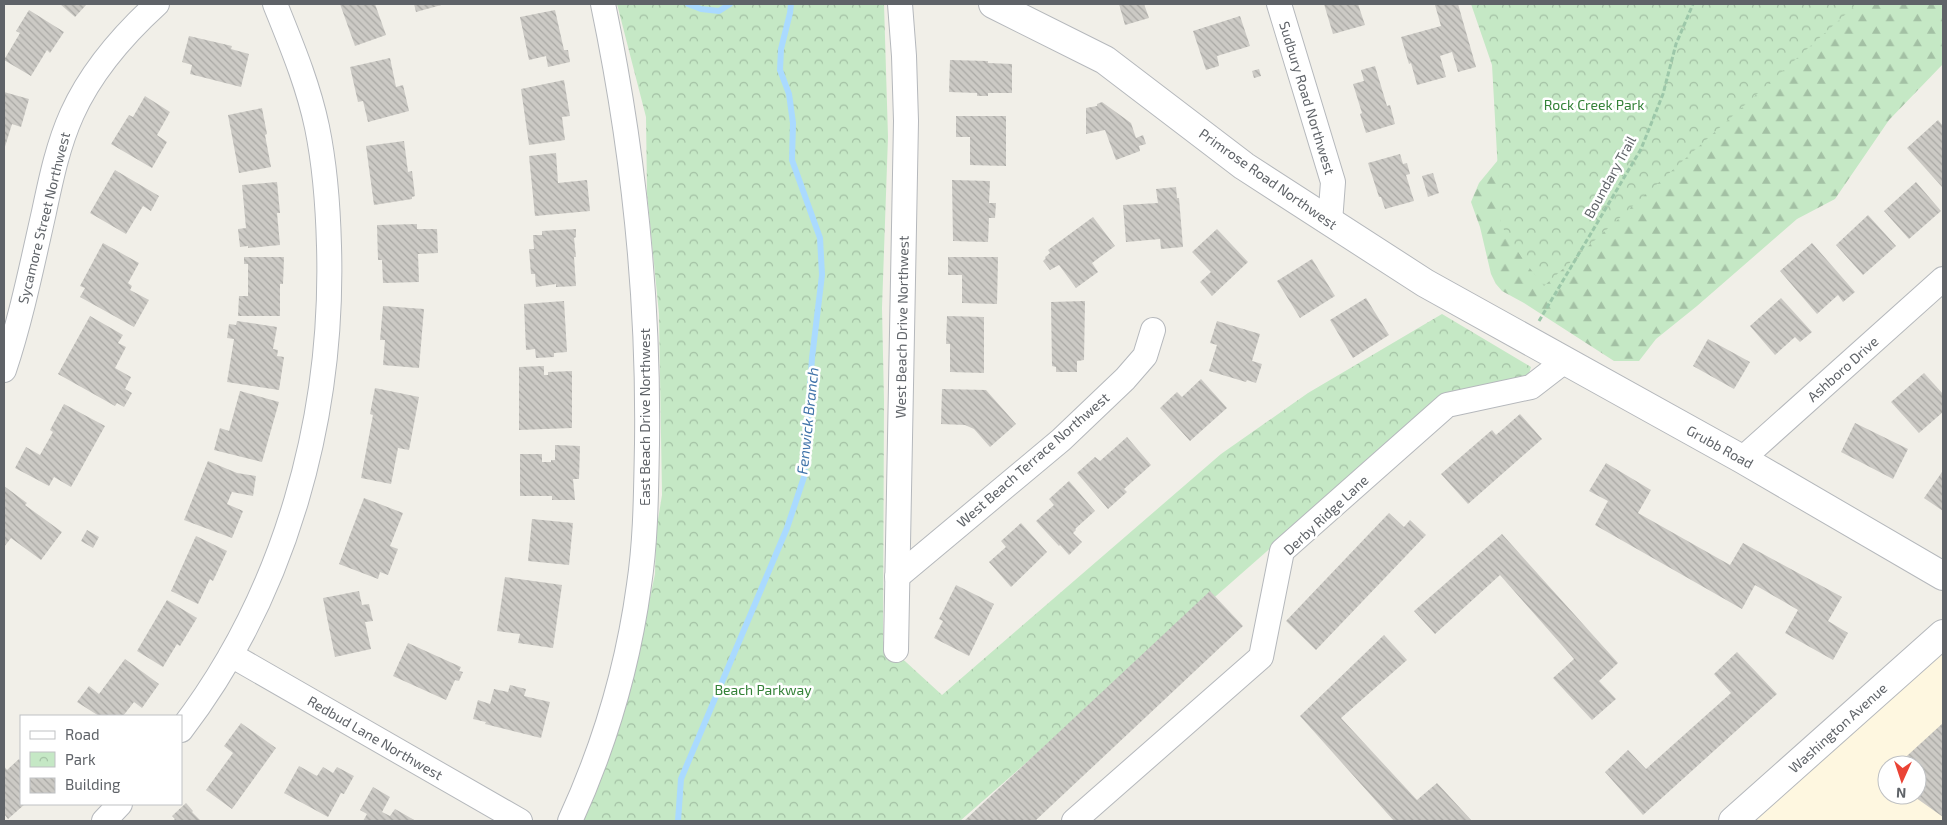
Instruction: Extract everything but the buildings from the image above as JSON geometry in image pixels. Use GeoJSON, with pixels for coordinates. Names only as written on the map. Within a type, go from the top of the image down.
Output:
{"type":"FeatureCollection","features":[{"type":"Feature","properties":{"kind":"street","name":"Sycamore Street Northwest"},"geometry":{"type":"LineString","coordinates":[[4,370],[28,284],[55,163],[69,121],[86,88],[102,64],[130,30],[157,4]]}},
{"type":"Feature","properties":{"kind":"street"},"geometry":{"type":"LineString","coordinates":[[182,729],[206,696],[231,654],[266,584],[299,492],[318,415],[327,342],[329,242],[326,186],[321,149],[305,82],[275,4]]}},
{"type":"Feature","properties":{"kind":"street","name":"East Beach Drive Northwest"},"geometry":{"type":"LineString","coordinates":[[570,821],[594,762],[621,677],[639,587],[645,508],[648,412],[642,282],[621,99],[603,4]]}},
{"type":"Feature","properties":{"kind":"street","name":"West Beach Drive Northwest"},"geometry":{"type":"LineString","coordinates":[[896,650],[906,121],[900,4]]}},
{"type":"Feature","properties":{"kind":"street","name":"Primrose Road Northwest"},"geometry":{"type":"LineString","coordinates":[[993,4],[1106,60],[1244,166],[1425,283],[1495,321]]}},
{"type":"Feature","properties":{"kind":"street","name":"Sudbury Road Northwest"},"geometry":{"type":"LineString","coordinates":[[1279,4],[1333,182],[1330,222]]}},
{"type":"Feature","properties":{"kind":"street","name":"Ashboro Drive"},"geometry":{"type":"LineString","coordinates":[[1742,459],[1943,279]]}},
{"type":"Feature","properties":{"kind":"street","name":"Grubb Road"},"geometry":{"type":"LineString","coordinates":[[1495,321],[1742,459],[1943,576]]}},
{"type":"Feature","properties":{"kind":"street","name":"West Beach Terrace Northwest"},"geometry":{"type":"LineString","coordinates":[[897,578],[1061,440],[1118,386],[1145,356],[1154,330]]}},
{"type":"Feature","properties":{"kind":"street","name":"Derby Ridge Lane"},"geometry":{"type":"LineString","coordinates":[[1074,821],[1261,657],[1282,551],[1448,405],[1531,387],[1566,360]]}},
{"type":"Feature","properties":{"kind":"street","name":"Washington Avenue"},"geometry":{"type":"LineString","coordinates":[[1733,821],[1943,634]]}},
{"type":"Feature","properties":{"kind":"street","name":"Redbud Lane Northwest"},"geometry":{"type":"LineString","coordinates":[[231,654],[520,821]]}},
{"type":"Feature","properties":{"kind":"street"},"geometry":{"type":"LineString","coordinates":[[104,821],[119,805]]}},
{"type":"Feature","properties":{"kind":"path","name":"Boundary Trail"},"geometry":{"type":"LineString","coordinates":[[1537,324],[1641,149],[1662,94],[1676,44],[1693,4]]}},
{"type":"Feature","properties":{"kind":"shaded area"},"geometry":{"type":"Polygon","coordinates":[[[1943,635],[1943,821],[1736,821],[1943,635]]]}},
{"type":"Feature","properties":{"kind":"green space","name":"Beach Parkway"},"geometry":{"type":"Polygon","coordinates":[[[617,4],[884,4],[888,137],[882,308],[884,401],[883,641],[942,695],[1221,454],[1308,393],[1442,314],[1531,367],[1528,377],[1447,393],[960,821],[581,821],[617,736],[633,677],[655,574],[656,532],[662,495],[659,314],[647,193],[646,117],[617,4]]]}},
{"type":"Feature","properties":{"kind":"green space","name":"Rock Creek Park"},"geometry":{"type":"Polygon","coordinates":[[[1471,4],[1857,4],[1544,286],[1524,261],[1501,225],[1492,65],[1471,4]]]}},
{"type":"Feature","properties":{"kind":"green space"},"geometry":{"type":"Polygon","coordinates":[[[1473,4],[1943,4],[1943,64],[1889,120],[1835,199],[1797,219],[1656,339],[1639,361],[1614,361],[1502,291],[1491,274],[1480,227],[1471,202],[1479,183],[1503,154],[1502,93],[1473,4]]]}},
{"type":"Feature","properties":{"kind":"waterway","name":"Fenwick Branch"},"geometry":{"type":"LineString","coordinates":[[688,4],[701,9],[719,11],[730,4]]}},
{"type":"Feature","properties":{"kind":"waterway","name":"Fenwick Branch"},"geometry":{"type":"LineString","coordinates":[[678,821],[681,779],[787,528],[804,477],[812,358],[822,275],[820,238],[792,160],[793,123],[789,94],[780,70],[781,49],[791,4]]}}]}
